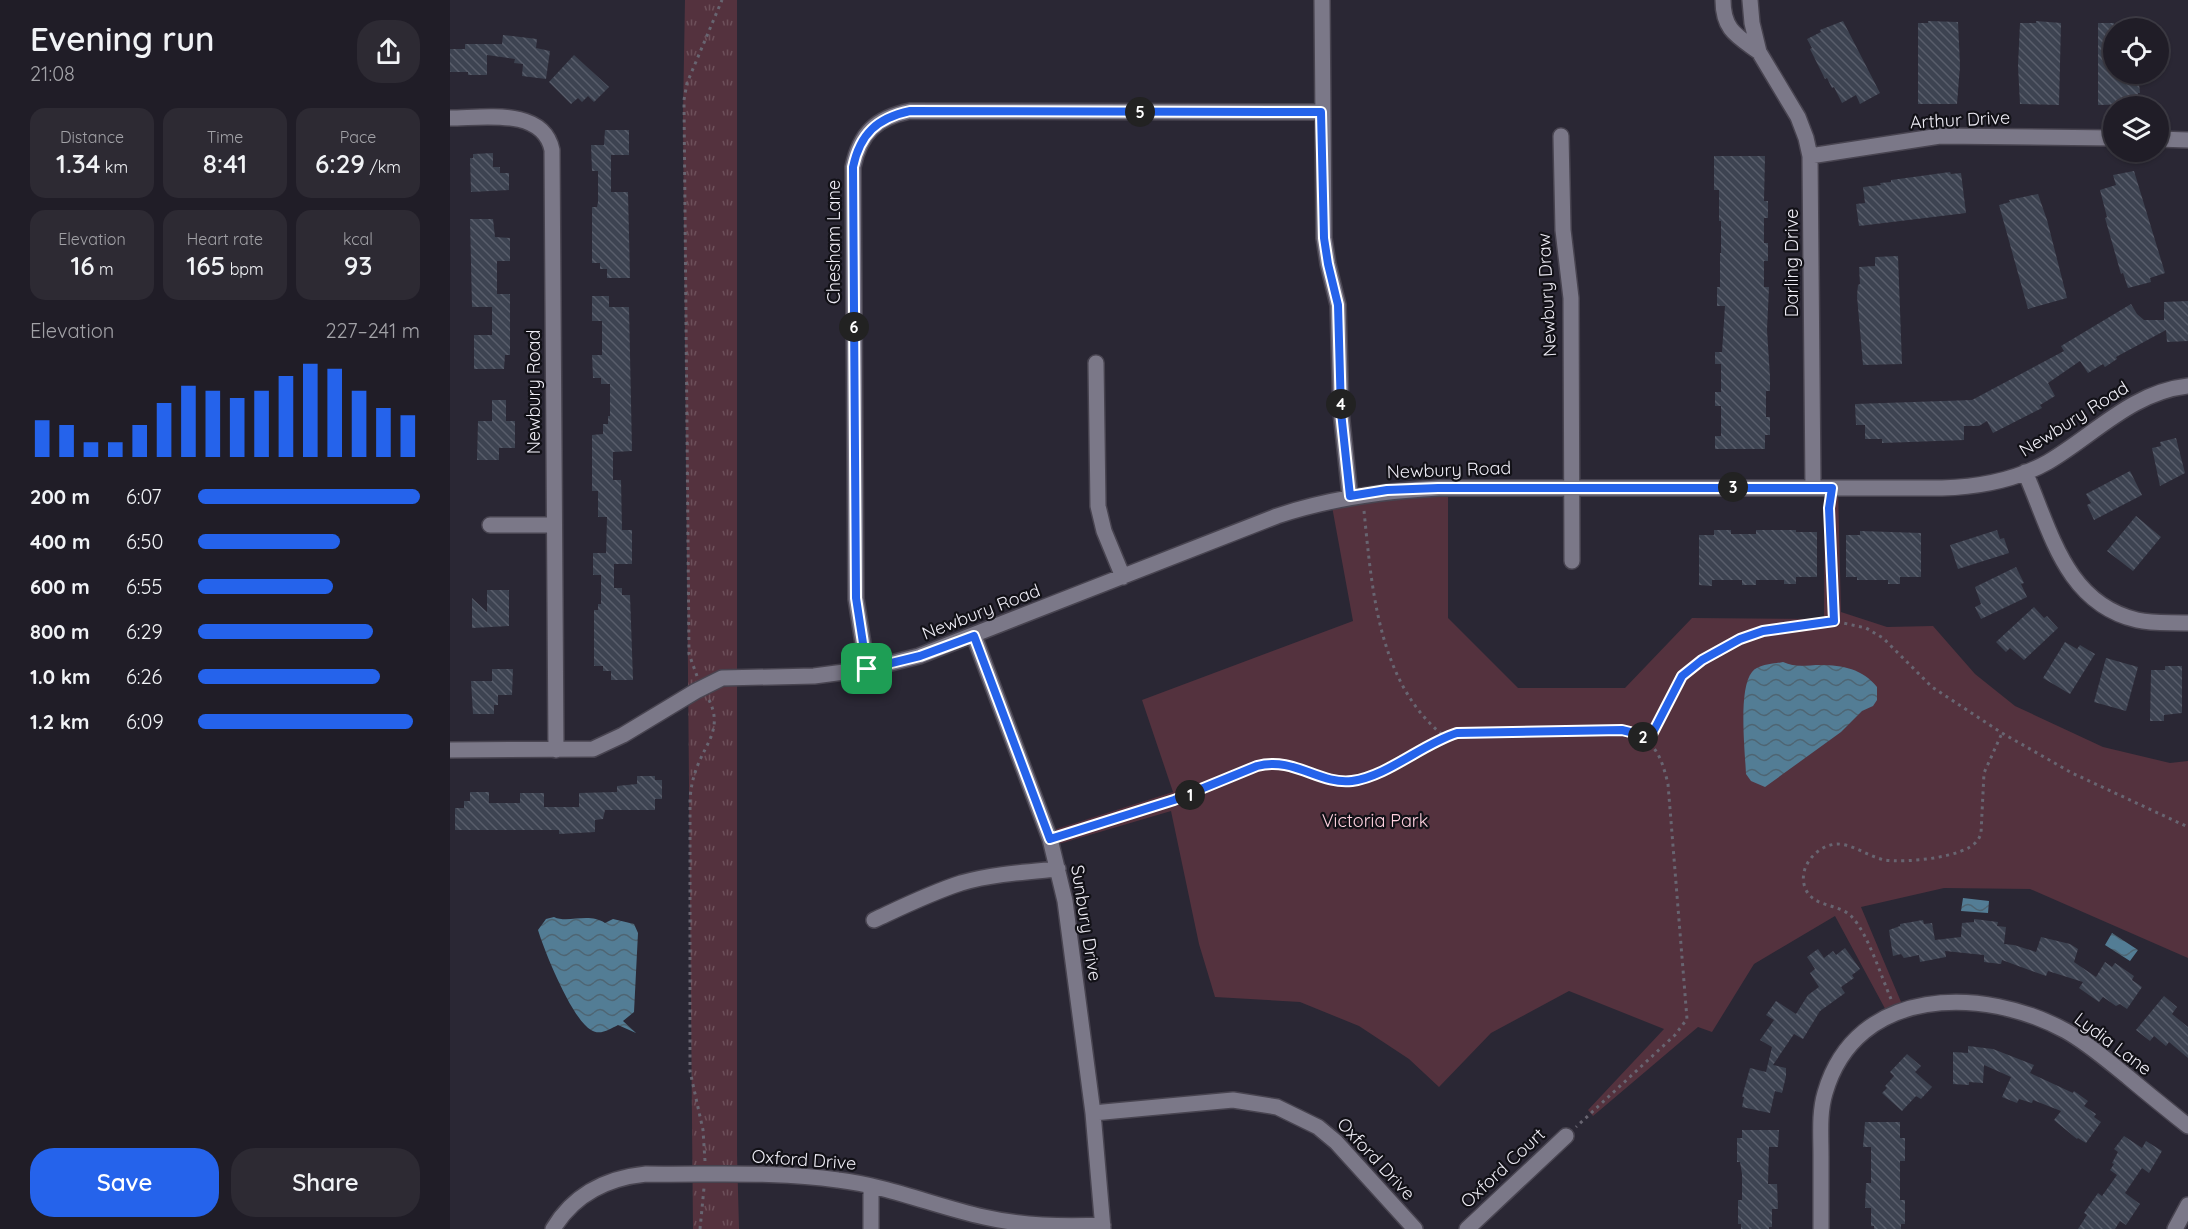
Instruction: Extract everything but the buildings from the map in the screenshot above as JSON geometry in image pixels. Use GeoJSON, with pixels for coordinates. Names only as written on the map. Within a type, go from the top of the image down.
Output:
{"type":"FeatureCollection","features":[{"type":"Feature","properties":{"kind":"street"},"geometry":{"type":"LineString","coordinates":[[1322,0],[1321,112],[1324,238],[1338,305],[1341,412],[1356,495]]}},
{"type":"Feature","properties":{"kind":"street","name":"Darling Drive"},"geometry":{"type":"LineString","coordinates":[[1723,0],[1728,27],[1759,52]]}},
{"type":"Feature","properties":{"kind":"street","name":"Darling Drive"},"geometry":{"type":"LineString","coordinates":[[1750,0],[1752,23],[1759,52],[1798,117],[1810,156],[1813,487]]}},
{"type":"Feature","properties":{"kind":"street","name":"Chesham Lane"},"geometry":{"type":"LineString","coordinates":[[867,669],[856,598],[853,167],[857,149],[867,133],[879,122],[895,114],[910,111],[1321,112]]}},
{"type":"Feature","properties":{"kind":"street","name":"Newbury Road"},"geometry":{"type":"LineString","coordinates":[[450,118],[525,120],[542,130],[551,146],[556,750]]}},
{"type":"Feature","properties":{"kind":"street","name":"Newbury Draw"},"geometry":{"type":"LineString","coordinates":[[1561,136],[1563,230],[1571,298],[1572,561]]}},
{"type":"Feature","properties":{"kind":"street","name":"Arthur Drive"},"geometry":{"type":"LineString","coordinates":[[1810,156],[1950,136],[2103,138]]}},
{"type":"Feature","properties":{"kind":"street"},"geometry":{"type":"LineString","coordinates":[[2169,139],[2188,140]]}},
{"type":"Feature","properties":{"kind":"street"},"geometry":{"type":"LineString","coordinates":[[1096,363],[1098,506],[1104,531],[1123,577]]}},
{"type":"Feature","properties":{"kind":"street","name":"Newbury Road"},"geometry":{"type":"LineString","coordinates":[[450,750],[587,750],[606,744],[722,678],[814,676],[867,669],[920,656],[1277,516],[1306,506],[1356,495],[1438,488],[1964,487],[1996,482],[2025,472],[2060,454],[2133,403],[2159,392],[2188,386]]}},
{"type":"Feature","properties":{"kind":"street"},"geometry":{"type":"LineString","coordinates":[[2025,472],[2063,563],[2085,592],[2100,604],[2119,614],[2138,620],[2188,622]]}},
{"type":"Feature","properties":{"kind":"street"},"geometry":{"type":"LineString","coordinates":[[490,525],[555,525]]}},
{"type":"Feature","properties":{"kind":"street","name":"Sunbury Drive"},"geometry":{"type":"LineString","coordinates":[[974,636],[1050,839],[1065,901],[1093,1113],[1103,1227]]}},
{"type":"Feature","properties":{"kind":"street"},"geometry":{"type":"LineString","coordinates":[[874,920],[933,893],[963,883],[995,876],[1058,869]]}},
{"type":"Feature","properties":{"kind":"street","name":"Lydia Lane"},"geometry":{"type":"LineString","coordinates":[[1821,1229],[1821,1116],[1828,1085],[1842,1058],[1857,1038],[1875,1023],[1918,1005],[1953,1002],[1993,1005],[2034,1016],[2083,1041],[2188,1126]]}},
{"type":"Feature","properties":{"kind":"street","name":"Oxford Drive"},"geometry":{"type":"LineString","coordinates":[[1093,1113],[1233,1100],[1277,1107],[1318,1127],[1336,1142],[1415,1229]]}},
{"type":"Feature","properties":{"kind":"street","name":"Oxford Court"},"geometry":{"type":"LineString","coordinates":[[1467,1229],[1566,1136]]}},
{"type":"Feature","properties":{"kind":"street","name":"Oxford Drive"},"geometry":{"type":"LineString","coordinates":[[553,1229],[574,1202],[608,1182],[624,1176],[646,1174],[803,1177],[839,1180],[871,1186],[987,1218],[1024,1224],[1103,1227]]}},
{"type":"Feature","properties":{"kind":"street"},"geometry":{"type":"LineString","coordinates":[[871,1186],[871,1229]]}},
{"type":"Feature","properties":{"kind":"street"},"geometry":{"type":"LineString","coordinates":[[2175,1229],[2188,1205]]}},
{"type":"Feature","properties":{"kind":"path"},"geometry":{"type":"LineString","coordinates":[[700,1229],[705,1175],[703,1130],[690,1071],[690,799],[698,765],[713,735],[714,722],[712,707],[692,668],[689,654],[684,100],[687,83],[722,0]]}},
{"type":"Feature","properties":{"kind":"path"},"geometry":{"type":"LineString","coordinates":[[1832,488],[1829,508],[1834,621]]}},
{"type":"Feature","properties":{"kind":"path"},"geometry":{"type":"LineString","coordinates":[[1356,495],[1376,607],[1398,679],[1413,705],[1430,724],[1445,736]]}},
{"type":"Feature","properties":{"kind":"path"},"geometry":{"type":"LineString","coordinates":[[1649,740],[1682,676],[1702,660],[1740,639],[1763,631],[1834,621],[1866,628],[1883,638],[1932,687],[2002,733],[2072,773],[2188,827]]}},
{"type":"Feature","properties":{"kind":"path"},"geometry":{"type":"LineString","coordinates":[[1050,839],[1174,800],[1268,763],[1291,766],[1339,781],[1361,779],[1382,771],[1445,736],[1467,732],[1622,730],[1638,734],[1649,740],[1664,769],[1668,784],[1687,1019],[1676,1035],[1566,1136]]}},
{"type":"Feature","properties":{"kind":"path"},"geometry":{"type":"LineString","coordinates":[[1897,1012],[1858,925],[1841,908],[1820,903],[1807,891],[1803,875],[1806,864],[1822,849],[1839,844],[1886,860],[1912,860],[1956,854],[1969,848],[1977,841],[1981,833],[1984,773],[2002,733]]}},
{"type":"Feature","properties":{"kind":"green space"},"geometry":{"type":"Polygon","coordinates":[[[685,0],[737,0],[737,1155],[739,1229],[693,1229],[683,115],[685,0]]]}},
{"type":"Feature","properties":{"kind":"green space","name":"Victoria Park"},"geometry":{"type":"Polygon","coordinates":[[[1825,487],[1838,488],[1841,612],[1887,627],[1933,626],[1975,674],[2015,706],[2103,747],[2170,763],[2188,761],[2188,958],[2030,889],[1944,888],[1861,907],[1904,1009],[1889,1016],[1835,916],[1754,964],[1712,1032],[1698,1027],[1593,1116],[1588,1110],[1664,1029],[1569,991],[1491,1033],[1439,1087],[1409,1059],[1359,1026],[1300,1002],[1215,997],[1199,944],[1171,811],[1052,846],[1047,832],[1173,792],[1142,700],[1353,621],[1331,501],[1448,488],[1448,618],[1518,688],[1625,688],[1692,618],[1824,619],[1825,487]]]}},
{"type":"Feature","properties":{"kind":"water"},"geometry":{"type":"Polygon","coordinates":[[[1783,662],[1797,666],[1829,665],[1852,669],[1865,676],[1877,687],[1877,700],[1873,706],[1862,711],[1841,732],[1765,787],[1751,781],[1746,774],[1743,721],[1745,692],[1748,680],[1755,669],[1783,662]]]}},
{"type":"Feature","properties":{"kind":"water"},"geometry":{"type":"Polygon","coordinates":[[[1963,898],[1989,901],[1988,913],[1961,911],[1963,898]]]}},
{"type":"Feature","properties":{"kind":"water"},"geometry":{"type":"Polygon","coordinates":[[[554,917],[560,919],[592,918],[605,923],[613,919],[634,924],[638,933],[634,1012],[623,1021],[636,1033],[618,1025],[605,1031],[594,1032],[576,1013],[553,969],[538,930],[546,919],[554,917]]]}},
{"type":"Feature","properties":{"kind":"water"},"geometry":{"type":"Polygon","coordinates":[[[2112,933],[2138,950],[2130,961],[2105,945],[2112,933]]]}},
{"type":"Feature","properties":{"kind":"route"},"geometry":{"type":"LineString","coordinates":[[910,111],[1321,112],[1324,238],[1338,305],[1341,412],[1350,496],[1387,490],[1438,488],[1832,488],[1829,508],[1834,621],[1763,631],[1740,639],[1702,660],[1682,676],[1649,740],[1638,734],[1622,730],[1457,733],[1445,736],[1382,771],[1350,782],[1339,781],[1280,763],[1268,763],[1174,800],[1050,839],[974,636],[920,656],[867,669],[856,598],[853,167],[857,149],[867,133],[879,122],[895,114],[910,111]]}}]}
